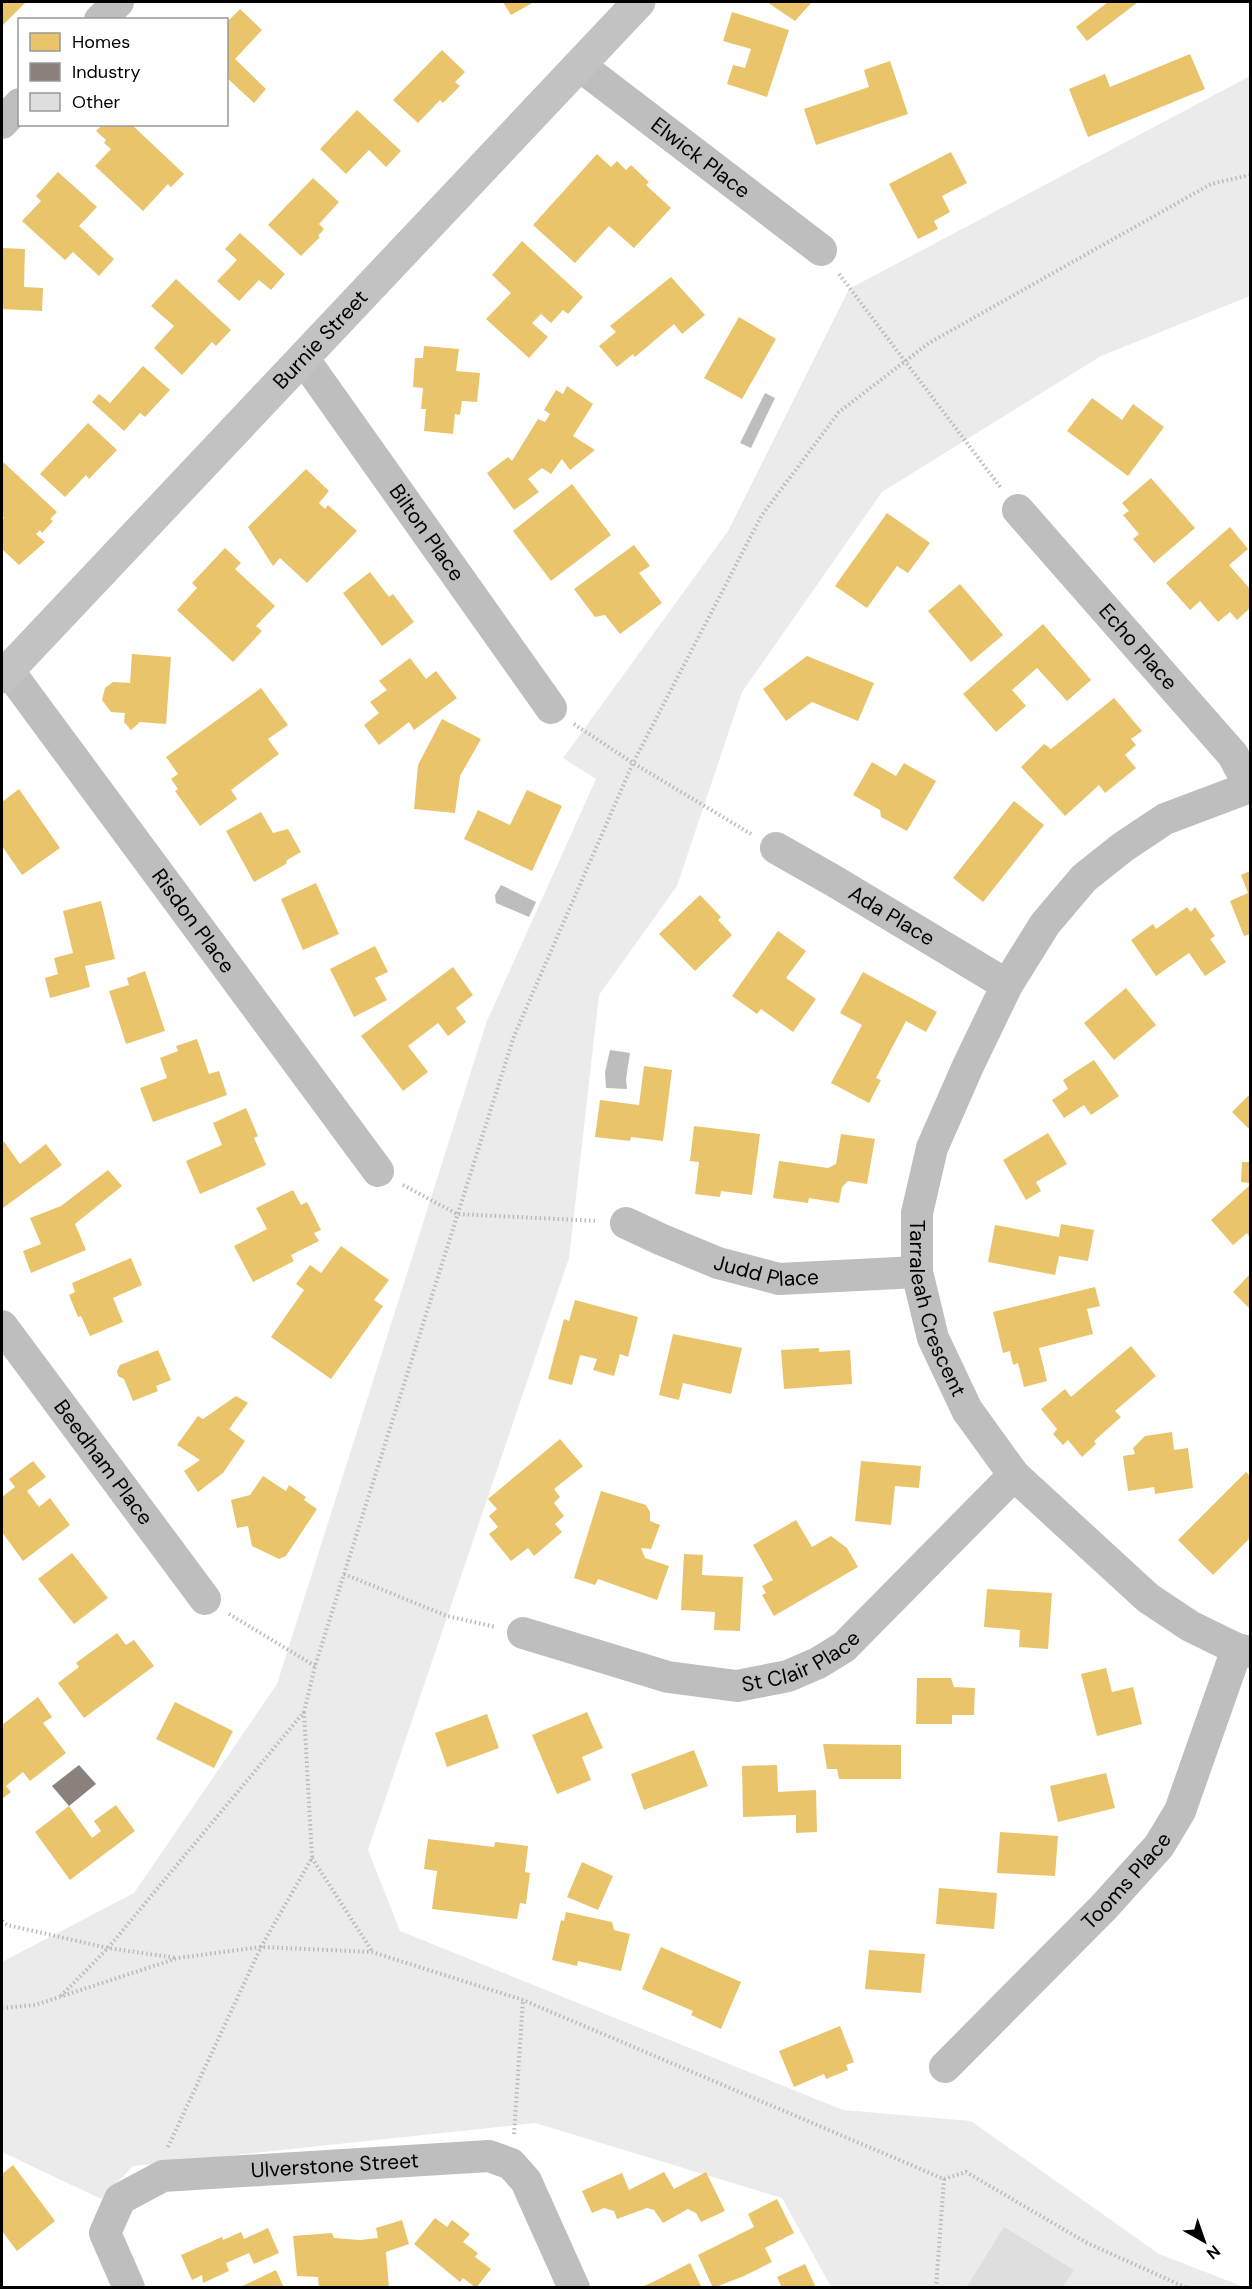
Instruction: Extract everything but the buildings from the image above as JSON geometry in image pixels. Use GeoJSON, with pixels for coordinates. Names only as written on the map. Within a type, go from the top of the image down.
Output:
{"type":"FeatureCollection","features":[{"type":"Feature","properties":{"kind":"street"},"geometry":{"type":"LineString","coordinates":[[102,18],[118,2]]}},
{"type":"Feature","properties":{"kind":"street","name":"Burnie Street"},"geometry":{"type":"LineString","coordinates":[[5,674],[639,2]]}},
{"type":"Feature","properties":{"kind":"street","name":"Elwick Place"},"geometry":{"type":"LineString","coordinates":[[579,65],[821,250]]}},
{"type":"Feature","properties":{"kind":"street"},"geometry":{"type":"LineString","coordinates":[[2,123],[18,106]]}},
{"type":"Feature","properties":{"kind":"street","name":"Bilton Place"},"geometry":{"type":"LineString","coordinates":[[303,358],[551,708]]}},
{"type":"Feature","properties":{"kind":"street","name":"Echo Place"},"geometry":{"type":"LineString","coordinates":[[1018,510],[1233,755],[1250,787]]}},
{"type":"Feature","properties":{"kind":"street","name":"Risdon Place"},"geometry":{"type":"LineString","coordinates":[[5,674],[378,1171]]}},
{"type":"Feature","properties":{"kind":"street","name":"Tarraleah Crescent"},"geometry":{"type":"LineString","coordinates":[[1244,1651],[1190,1626],[1148,1598],[1014,1476],[962,1400],[933,1338],[916,1272],[917,1213],[932,1149],[1007,985],[1045,924],[1084,878],[1123,847],[1165,819],[1250,787]]}},
{"type":"Feature","properties":{"kind":"street","name":"Ada Place"},"geometry":{"type":"LineString","coordinates":[[776,848],[1007,985]]}},
{"type":"Feature","properties":{"kind":"street","name":"Judd Place"},"geometry":{"type":"LineString","coordinates":[[626,1223],[718,1263],[779,1280],[916,1272]]}},
{"type":"Feature","properties":{"kind":"street","name":"Beedham Place"},"geometry":{"type":"LineString","coordinates":[[2,1326],[205,1599]]}},
{"type":"Feature","properties":{"kind":"street","name":"St Clair Place"},"geometry":{"type":"LineString","coordinates":[[523,1634],[668,1677],[737,1686],[788,1676],[818,1663],[844,1647],[1014,1476]]}},
{"type":"Feature","properties":{"kind":"street","name":"Tooms Place"},"geometry":{"type":"LineString","coordinates":[[945,2067],[1103,1908],[1159,1846],[1180,1811],[1244,1651]]}},
{"type":"Feature","properties":{"kind":"street","name":"Ulverstone Street"},"geometry":{"type":"LineString","coordinates":[[129,2288],[105,2233],[120,2199],[163,2176],[489,2156],[511,2164]]}},
{"type":"Feature","properties":{"kind":"street"},"geometry":{"type":"LineString","coordinates":[[511,2164],[526,2181],[574,2288]]}},
{"type":"Feature","properties":{"kind":"path"},"geometry":{"type":"LineString","coordinates":[[372,1952],[312,1858],[304,1712],[315,1666],[514,1036],[633,763],[762,515],[839,412],[929,344],[1211,184],[1251,175]]}},
{"type":"Feature","properties":{"kind":"path"},"geometry":{"type":"LineString","coordinates":[[821,250],[1018,510]]}},
{"type":"Feature","properties":{"kind":"path"},"geometry":{"type":"LineString","coordinates":[[551,708],[633,763],[776,848]]}},
{"type":"Feature","properties":{"kind":"path"},"geometry":{"type":"LineString","coordinates":[[378,1171],[457,1214],[626,1223]]}},
{"type":"Feature","properties":{"kind":"path"},"geometry":{"type":"LineString","coordinates":[[344,1574],[447,1616],[523,1634]]}},
{"type":"Feature","properties":{"kind":"path"},"geometry":{"type":"LineString","coordinates":[[205,1599],[315,1666]]}},
{"type":"Feature","properties":{"kind":"path"},"geometry":{"type":"LineString","coordinates":[[61,1996],[108,1948],[304,1712]]}},
{"type":"Feature","properties":{"kind":"path"},"geometry":{"type":"LineString","coordinates":[[163,2176],[162,2159],[261,1947],[312,1858]]}},
{"type":"Feature","properties":{"kind":"path"},"geometry":{"type":"LineString","coordinates":[[2,1921],[7,1925],[108,1948],[177,1958]]}},
{"type":"Feature","properties":{"kind":"path"},"geometry":{"type":"LineString","coordinates":[[2,2008],[35,2005],[177,1958],[261,1947],[372,1952],[523,2000],[944,2180],[966,2172],[1087,2243],[1187,2288]]}},
{"type":"Feature","properties":{"kind":"path"},"geometry":{"type":"LineString","coordinates":[[511,2164],[523,2000]]}},
{"type":"Feature","properties":{"kind":"path"},"geometry":{"type":"LineString","coordinates":[[936,2288],[944,2180]]}},
{"type":"Feature","properties":{"kind":"shaded area"},"geometry":{"type":"Polygon","coordinates":[[[1250,76],[1250,296],[1101,356],[882,492],[742,692],[677,886],[599,995],[569,1258],[368,1850],[400,1931],[843,2110],[971,2121],[1159,2254],[1244,2287],[831,2287],[782,2198],[535,2123],[133,2166],[101,2199],[2,2152],[2,1962],[134,1893],[277,1684],[487,1021],[596,779],[563,758],[728,531],[849,289],[1250,76]]]}},
{"type":"Feature","properties":{"kind":"shaded area"},"geometry":{"type":"Polygon","coordinates":[[[765,393],[775,398],[751,448],[740,443],[765,393]]]}},
{"type":"Feature","properties":{"kind":"shaded area"},"geometry":{"type":"Polygon","coordinates":[[[501,885],[536,902],[529,917],[496,903],[495,895],[501,885]]]}},
{"type":"Feature","properties":{"kind":"shaded area"},"geometry":{"type":"Polygon","coordinates":[[[610,1050],[630,1053],[626,1079],[627,1089],[606,1088],[605,1072],[610,1050]]]}}]}
